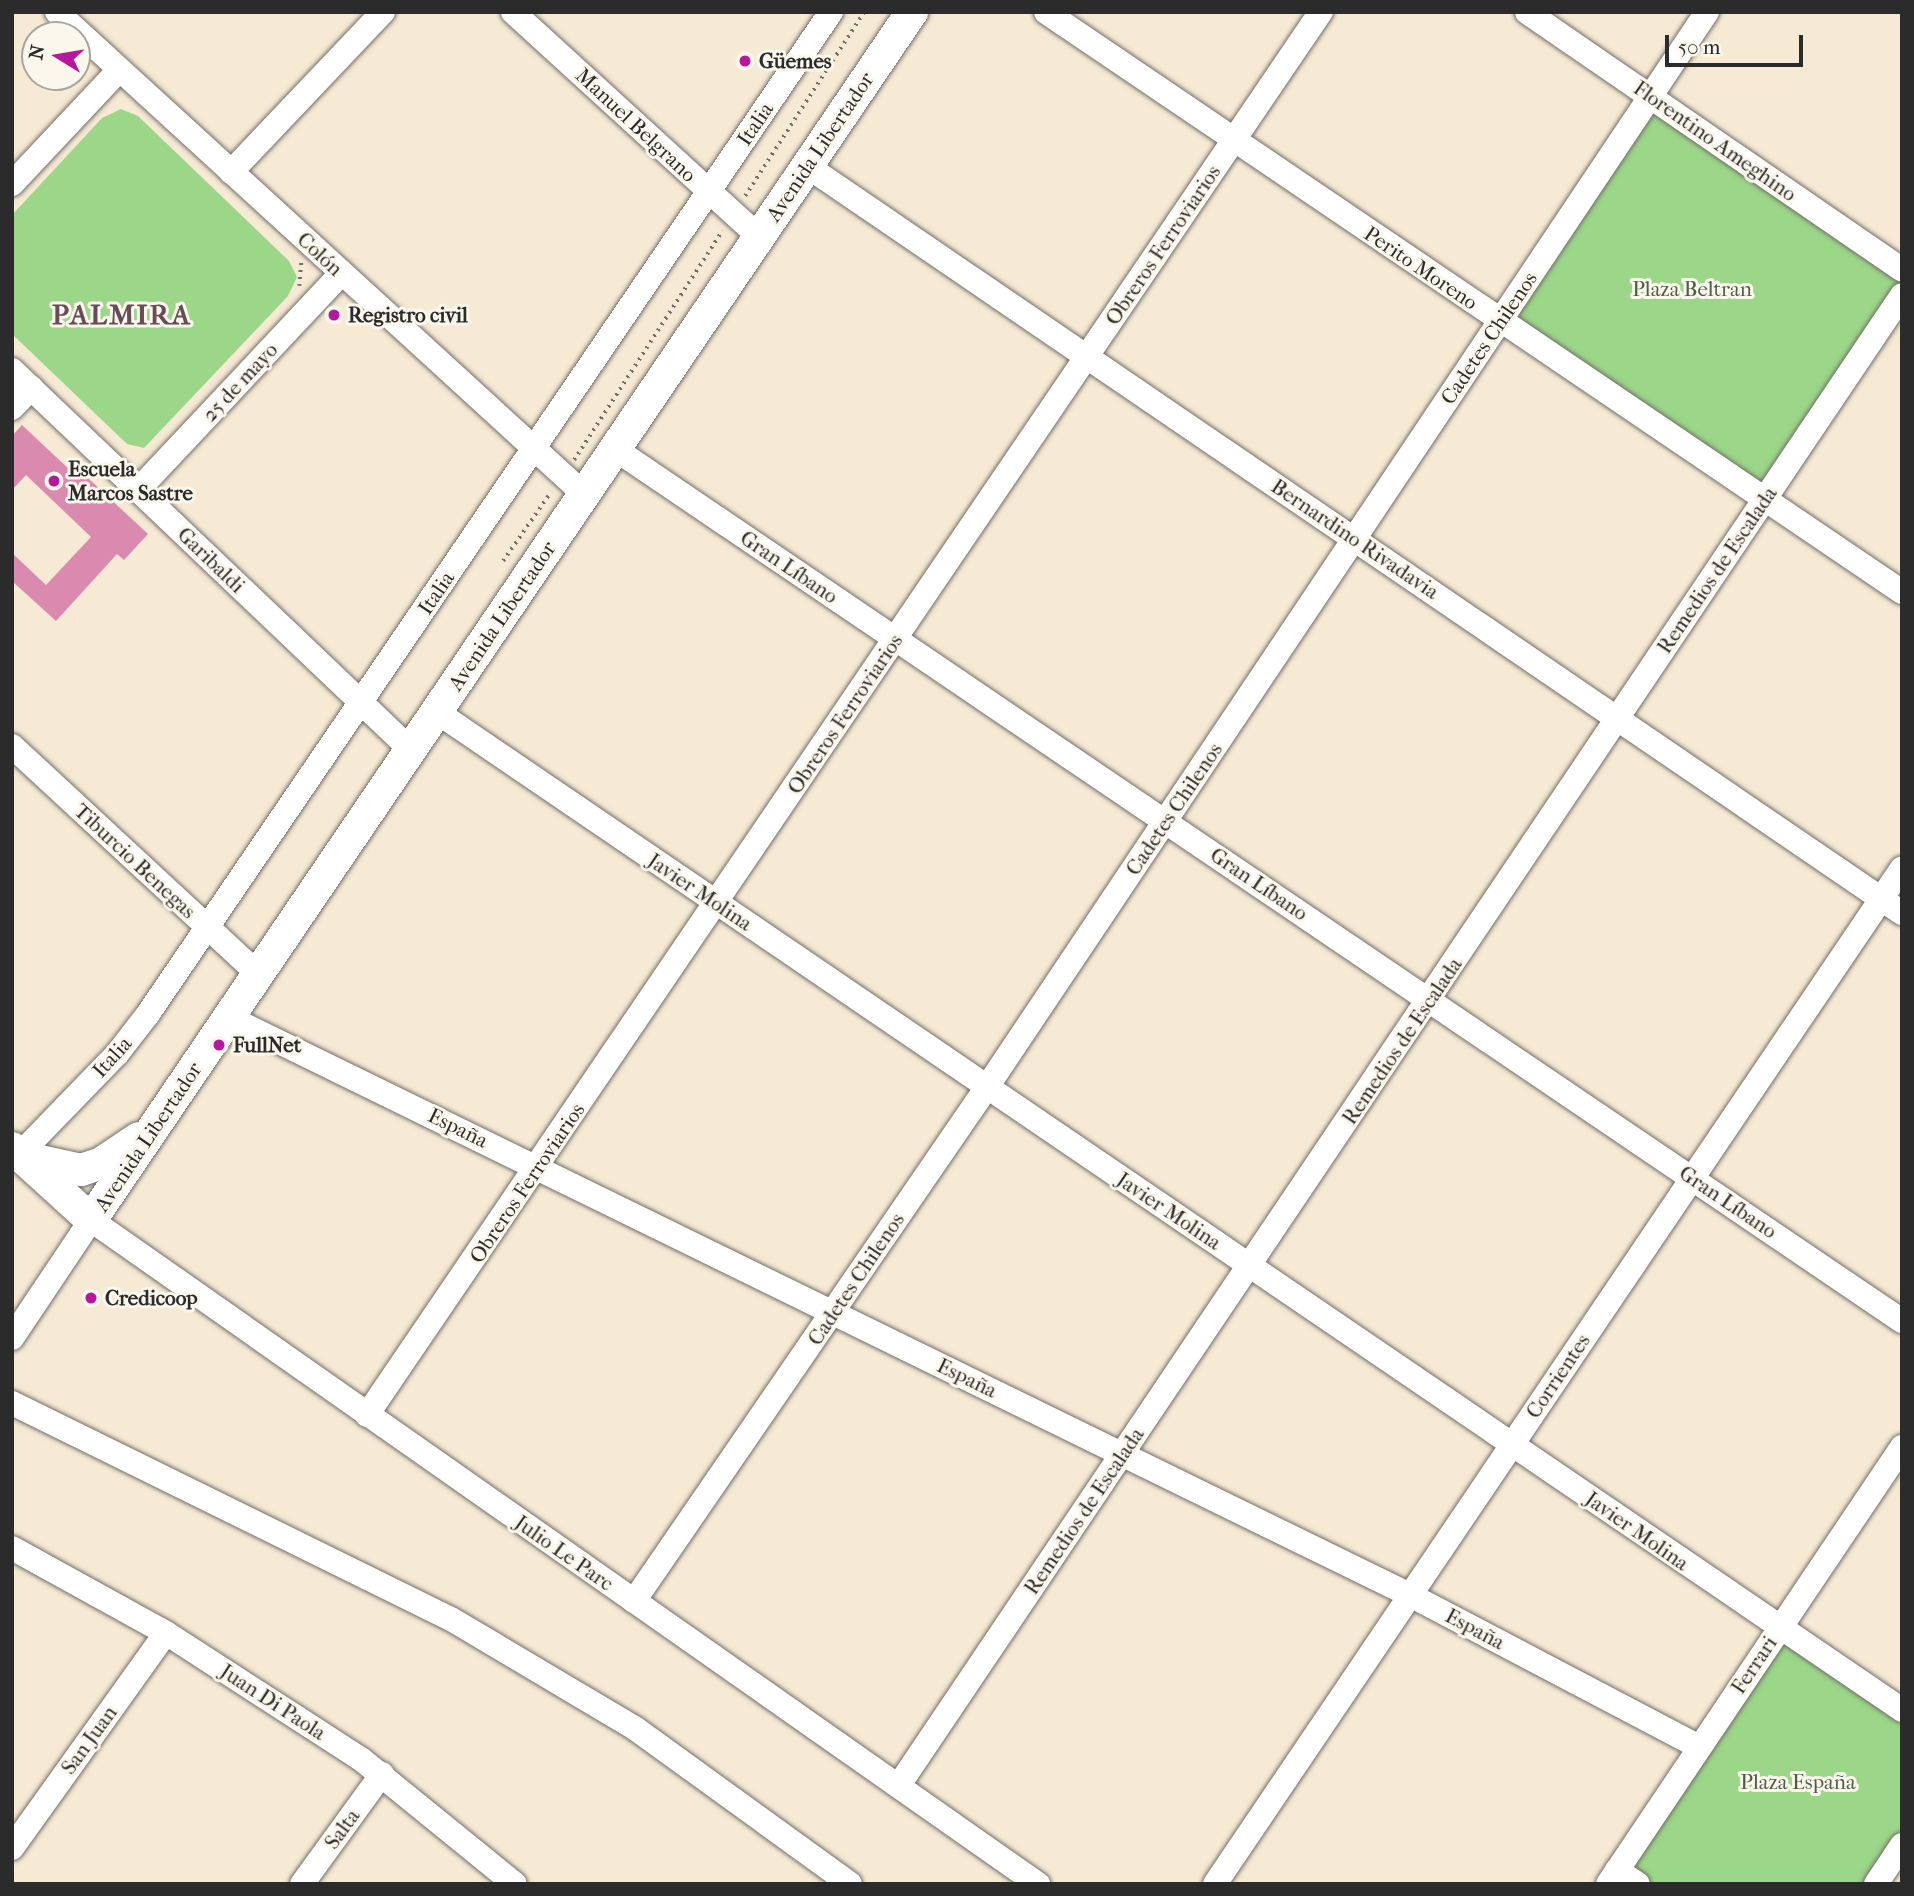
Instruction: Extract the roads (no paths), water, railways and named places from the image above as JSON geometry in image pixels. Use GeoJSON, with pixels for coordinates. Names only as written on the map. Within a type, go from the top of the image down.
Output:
{"type":"FeatureCollection","features":[{"type":"Feature","properties":{"kind":"main road","name":"Avenida Libertador"},"geometry":{"type":"LineString","coordinates":[[92,1220],[437,712],[574,485],[615,449],[912,12]]}},
{"type":"Feature","properties":{"kind":"main road"},"geometry":{"type":"LineString","coordinates":[[16,1152],[80,1170],[100,1164],[155,1126]]}},
{"type":"Feature","properties":{"kind":"main road"},"geometry":{"type":"LineString","coordinates":[[16,1152],[92,1220]]}},
{"type":"Feature","properties":{"kind":"street","name":"Colón"},"geometry":{"type":"LineString","coordinates":[[57,12],[574,485]]}},
{"type":"Feature","properties":{"kind":"street"},"geometry":{"type":"LineString","coordinates":[[231,172],[383,12]]}},
{"type":"Feature","properties":{"kind":"street","name":"Manuel Belgrano"},"geometry":{"type":"LineString","coordinates":[[513,12],[759,237]]}},
{"type":"Feature","properties":{"kind":"street","name":"Italia"},"geometry":{"type":"LineString","coordinates":[[16,1152],[132,1036],[208,929],[831,12]]}},
{"type":"Feature","properties":{"kind":"street","name":"Perito Moreno"},"geometry":{"type":"LineString","coordinates":[[1046,12],[1902,592]]}},
{"type":"Feature","properties":{"kind":"street","name":"Obreros Ferroviarios"},"geometry":{"type":"LineString","coordinates":[[367,1415],[538,1168],[1321,12]]}},
{"type":"Feature","properties":{"kind":"street","name":"Florentino Ameghino"},"geometry":{"type":"LineString","coordinates":[[1527,12],[1902,270]]}},
{"type":"Feature","properties":{"kind":"street","name":"Cadetes Chilenos"},"geometry":{"type":"LineString","coordinates":[[634,1601],[986,1087],[1707,12]]}},
{"type":"Feature","properties":{"kind":"street"},"geometry":{"type":"LineString","coordinates":[[14,179],[119,70]]}},
{"type":"Feature","properties":{"kind":"street","name":"Bernardino Rivadavia"},"geometry":{"type":"LineString","coordinates":[[807,166],[1902,913]]}},
{"type":"Feature","properties":{"kind":"street","name":"25 de mayo"},"geometry":{"type":"LineString","coordinates":[[138,490],[342,273]]}},
{"type":"Feature","properties":{"kind":"street","name":"Remedios de Escalada"},"geometry":{"type":"LineString","coordinates":[[899,1785],[1431,999],[1902,295]]}},
{"type":"Feature","properties":{"kind":"street","name":"Garibaldi"},"geometry":{"type":"LineString","coordinates":[[12,370],[411,750]]}},
{"type":"Feature","properties":{"kind":"street"},"geometry":{"type":"LineString","coordinates":[[12,408],[31,388]]}},
{"type":"Feature","properties":{"kind":"street","name":"Gran Líbano"},"geometry":{"type":"LineString","coordinates":[[615,449],[1431,999],[1902,1321]]}},
{"type":"Feature","properties":{"kind":"street","name":"Javier Molina"},"geometry":{"type":"LineString","coordinates":[[437,712],[1902,1710]]}},
{"type":"Feature","properties":{"kind":"street","name":"Tiburcio Benegas"},"geometry":{"type":"LineString","coordinates":[[12,746],[258,974]]}},
{"type":"Feature","properties":{"kind":"street","name":"Corrientes"},"geometry":{"type":"LineString","coordinates":[[1215,1884],[1902,868]]}},
{"type":"Feature","properties":{"kind":"street","name":"España"},"geometry":{"type":"LineString","coordinates":[[230,1018],[1410,1595],[1699,1747]]}},
{"type":"Feature","properties":{"kind":"street"},"geometry":{"type":"LineString","coordinates":[[12,1338],[92,1220]]}},
{"type":"Feature","properties":{"kind":"street","name":"Julio Le Parc"},"geometry":{"type":"LineString","coordinates":[[92,1220],[1038,1884]]}},
{"type":"Feature","properties":{"kind":"street"},"geometry":{"type":"LineString","coordinates":[[12,1403],[451,1619],[636,1729],[850,1884]]}},
{"type":"Feature","properties":{"kind":"street","name":"Ferrari"},"geometry":{"type":"LineString","coordinates":[[1612,1877],[1902,1447]]}},
{"type":"Feature","properties":{"kind":"street","name":"Juan Di Paola"},"geometry":{"type":"LineString","coordinates":[[12,1548],[166,1633],[382,1774],[515,1884]]}},
{"type":"Feature","properties":{"kind":"street","name":"San Juan"},"geometry":{"type":"LineString","coordinates":[[12,1848],[166,1633]]}},
{"type":"Feature","properties":{"kind":"street","name":"Salta"},"geometry":{"type":"LineString","coordinates":[[302,1884],[382,1774]]}},
{"type":"Feature","properties":{"kind":"street"},"geometry":{"type":"LineString","coordinates":[[1876,1884],[1902,1846]]}},
{"type":"Feature","properties":{"kind":"street"},"geometry":{"type":"LineString","coordinates":[[1612,1877],[1638,1884]]}},
{"type":"Feature","properties":{"kind":"place","name":"Güemes"},"geometry":{"type":"Point","coordinates":[745,61]}},
{"type":"Feature","properties":{"kind":"place","name":"Registro civil"},"geometry":{"type":"Point","coordinates":[334,315]}},
{"type":"Feature","properties":{"kind":"place","name":"Escuela Marcos Sastre"},"geometry":{"type":"Point","coordinates":[54,481]}},
{"type":"Feature","properties":{"kind":"place","name":"FullNet"},"geometry":{"type":"Point","coordinates":[219,1045]}},
{"type":"Feature","properties":{"kind":"place","name":"Credicoop"},"geometry":{"type":"Point","coordinates":[91,1298]}},
{"type":"Feature","properties":{"kind":"district","name":"PALMIRA"},"geometry":{"type":"Point","coordinates":[122,315]}},
{"type":"Feature","properties":{"kind":"park label","name":"Plaza Beltran"},"geometry":{"type":"Point","coordinates":[1692,289]}},
{"type":"Feature","properties":{"kind":"park label","name":"Plaza España"},"geometry":{"type":"Point","coordinates":[1798,1782]}}]}
